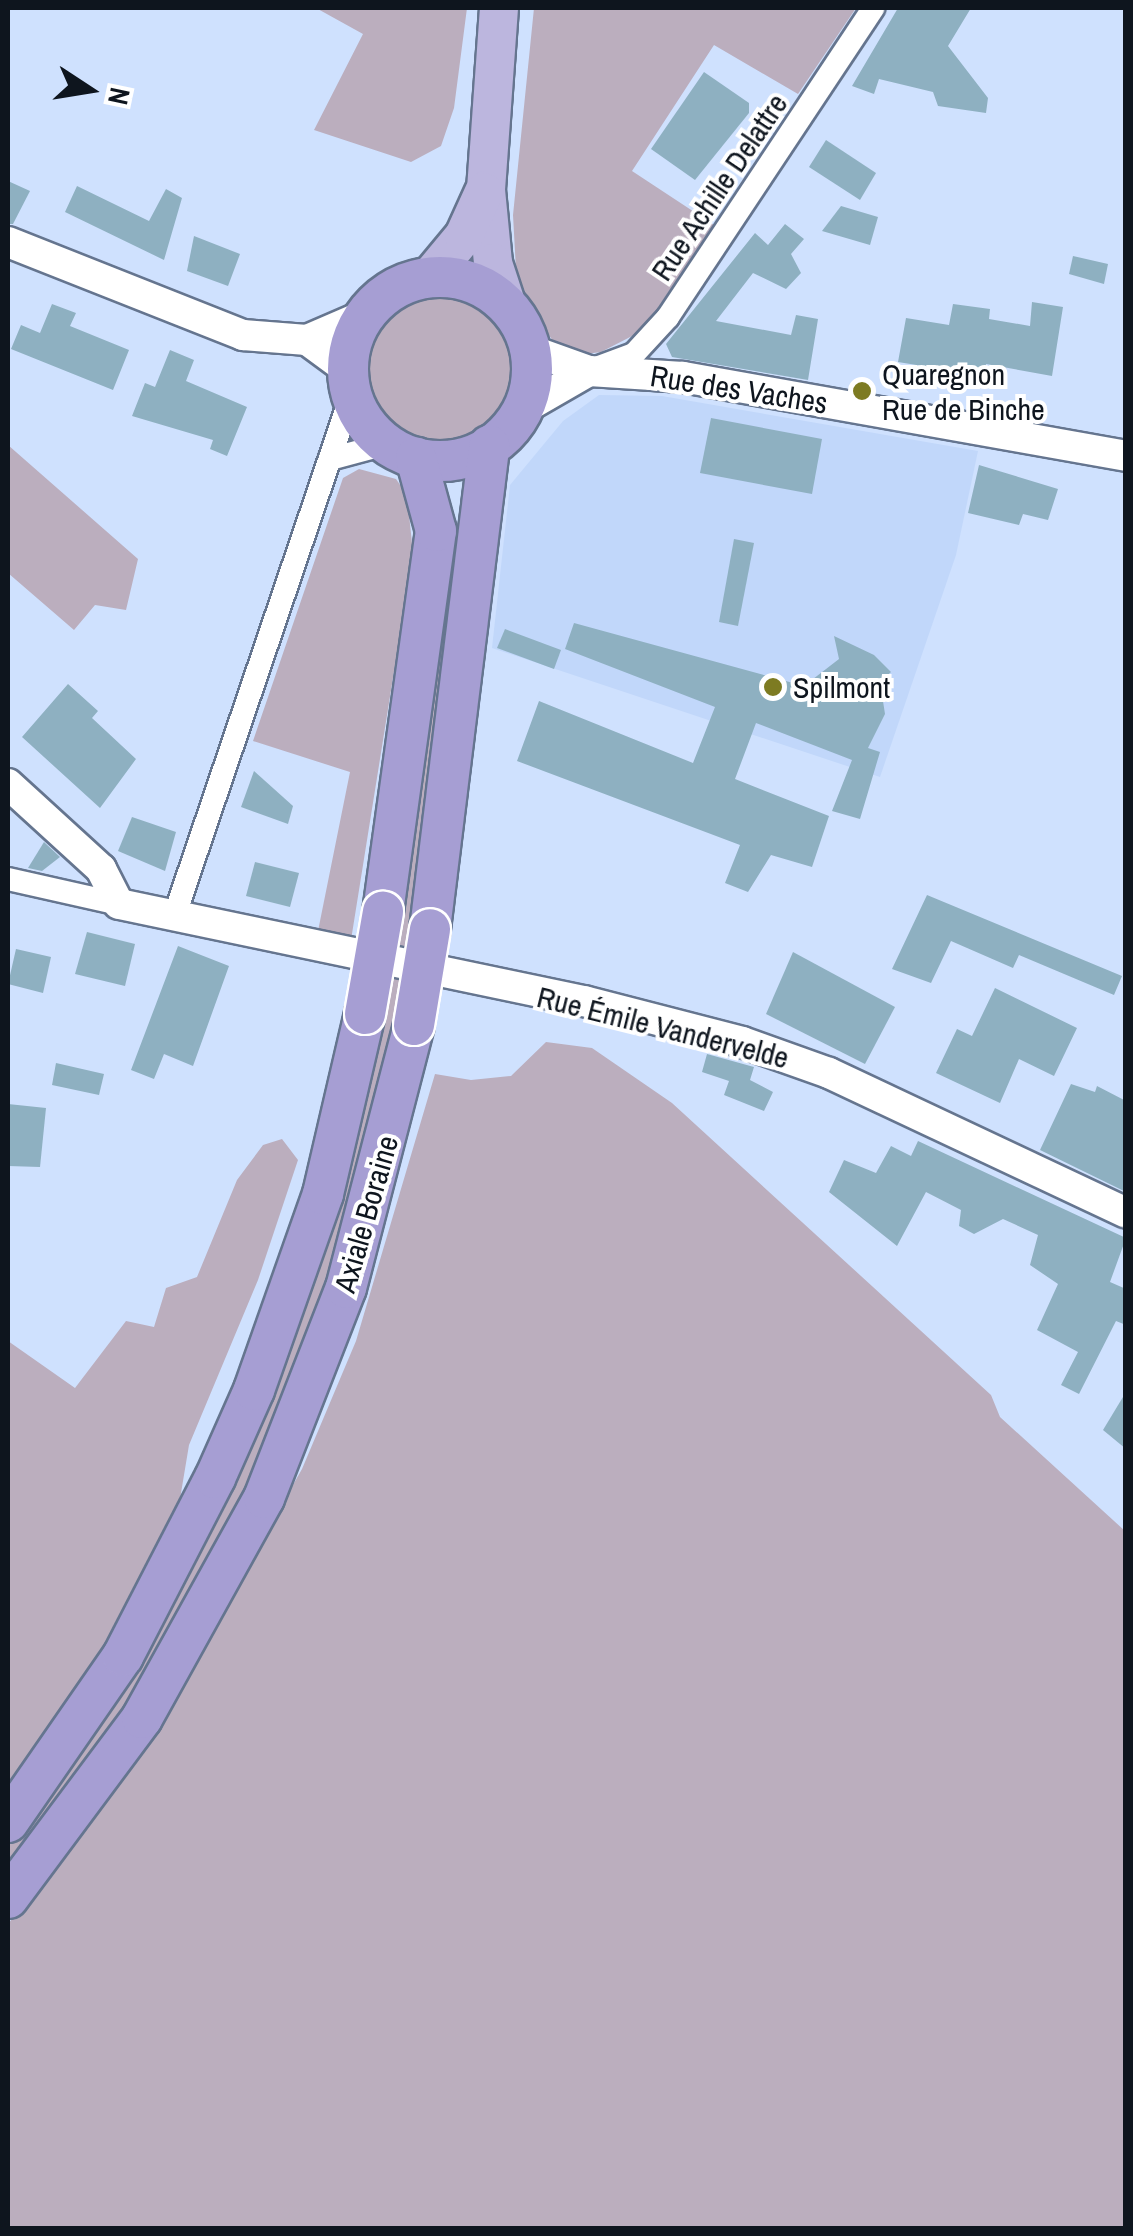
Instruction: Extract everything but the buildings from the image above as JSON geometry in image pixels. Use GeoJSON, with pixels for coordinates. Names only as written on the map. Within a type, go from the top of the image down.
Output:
{"type":"FeatureCollection","features":[{"type":"Feature","properties":{"kind":"highway"},"geometry":{"type":"LineString","coordinates":[[350,383],[365,314],[390,291],[430,277],[472,282],[507,306],[530,350],[523,409],[489,446],[458,459],[401,451]]}},
{"type":"Feature","properties":{"kind":"highway","name":"Axiale Boraine"},"geometry":{"type":"LineString","coordinates":[[8,1822],[123,1656],[231,1443],[322,1194],[365,1014],[436,532],[401,451],[350,383]]}},
{"type":"Feature","properties":{"kind":"highway","name":"Axiale Boraine"},"geometry":{"type":"LineString","coordinates":[[8,1898],[142,1718],[264,1498],[346,1288],[414,1025],[430,929],[489,446]]}},
{"type":"Feature","properties":{"kind":"main road"},"geometry":{"type":"LineString","coordinates":[[499,8],[486,190],[492,263],[507,306]]}},
{"type":"Feature","properties":{"kind":"main road"},"geometry":{"type":"LineString","coordinates":[[430,277],[464,236],[486,190]]}},
{"type":"Feature","properties":{"kind":"street","name":"Rue Achille Delattre"},"geometry":{"type":"LineString","coordinates":[[589,371],[634,354],[668,317],[873,8]]}},
{"type":"Feature","properties":{"kind":"street"},"geometry":{"type":"LineString","coordinates":[[8,242],[213,327],[308,340],[365,314]]}},
{"type":"Feature","properties":{"kind":"street"},"geometry":{"type":"LineString","coordinates":[[174,914],[330,459],[350,383],[308,340]]}},
{"type":"Feature","properties":{"kind":"street","name":"Rue des Vaches"},"geometry":{"type":"LineString","coordinates":[[530,350],[589,371],[683,377],[1126,456]]}},
{"type":"Feature","properties":{"kind":"street"},"geometry":{"type":"LineString","coordinates":[[523,409],[589,371]]}},
{"type":"Feature","properties":{"kind":"street"},"geometry":{"type":"LineString","coordinates":[[330,459],[401,451]]}},
{"type":"Feature","properties":{"kind":"street"},"geometry":{"type":"LineString","coordinates":[[8,784],[101,870],[119,904]]}},
{"type":"Feature","properties":{"kind":"street"},"geometry":{"type":"LineString","coordinates":[[8,880],[119,904]]}},
{"type":"Feature","properties":{"kind":"street","name":"Rue Émile Vandervelde"},"geometry":{"type":"LineString","coordinates":[[119,904],[333,953],[600,1005],[742,1042],[829,1072],[1126,1213]]}},
{"type":"Feature","properties":{"kind":"shaded area"},"geometry":{"type":"Polygon","coordinates":[[[316,8],[467,8],[454,108],[441,146],[411,162],[314,130],[363,34],[316,8]]]}},
{"type":"Feature","properties":{"kind":"shaded area"},"geometry":{"type":"Polygon","coordinates":[[[534,8],[856,8],[798,94],[714,45],[632,171],[714,225],[664,304],[636,334],[601,352],[578,355],[555,344],[517,288],[513,215],[534,8]]]}},
{"type":"Feature","properties":{"kind":"shaded area"},"geometry":{"type":"Polygon","coordinates":[[[440,292],[469,298],[494,315],[511,340],[517,369],[511,398],[494,423],[469,440],[440,446],[411,440],[386,423],[369,398],[363,369],[369,340],[386,315],[411,298],[440,292]]]}},
{"type":"Feature","properties":{"kind":"shaded area"},"geometry":{"type":"Polygon","coordinates":[[[599,395],[662,396],[978,451],[956,555],[880,777],[492,648],[510,485],[563,421],[599,395]]]}},
{"type":"Feature","properties":{"kind":"shaded area"},"geometry":{"type":"Polygon","coordinates":[[[8,445],[138,559],[126,610],[95,605],[74,630],[8,573],[8,445]]]}},
{"type":"Feature","properties":{"kind":"shaded area"},"geometry":{"type":"Polygon","coordinates":[[[359,469],[396,479],[407,495],[413,553],[351,940],[318,931],[350,772],[253,741],[343,478],[359,469]]]}},
{"type":"Feature","properties":{"kind":"shaded area"},"geometry":{"type":"Polygon","coordinates":[[[451,552],[449,629],[414,936],[363,1188],[279,1426],[136,1701],[8,1876],[8,1839],[256,1421],[451,552]]]}},
{"type":"Feature","properties":{"kind":"shaded area"},"geometry":{"type":"Polygon","coordinates":[[[546,1042],[592,1048],[672,1103],[991,1395],[1000,1417],[1125,1531],[1125,2228],[8,2228],[8,1924],[136,1762],[302,1469],[356,1341],[435,1074],[471,1080],[511,1076],[546,1042]]]}},
{"type":"Feature","properties":{"kind":"shaded area"},"geometry":{"type":"Polygon","coordinates":[[[282,1139],[298,1160],[258,1280],[189,1445],[176,1523],[108,1649],[8,1797],[8,1341],[75,1388],[126,1321],[154,1327],[166,1288],[197,1277],[237,1180],[263,1145],[282,1139]]]}},
{"type":"Feature","properties":{"kind":"place","name":"Quaregnon Rue de Binche"},"geometry":{"type":"Point","coordinates":[862,391]}},
{"type":"Feature","properties":{"kind":"place","name":"Spilmont"},"geometry":{"type":"Point","coordinates":[773,687]}}]}
